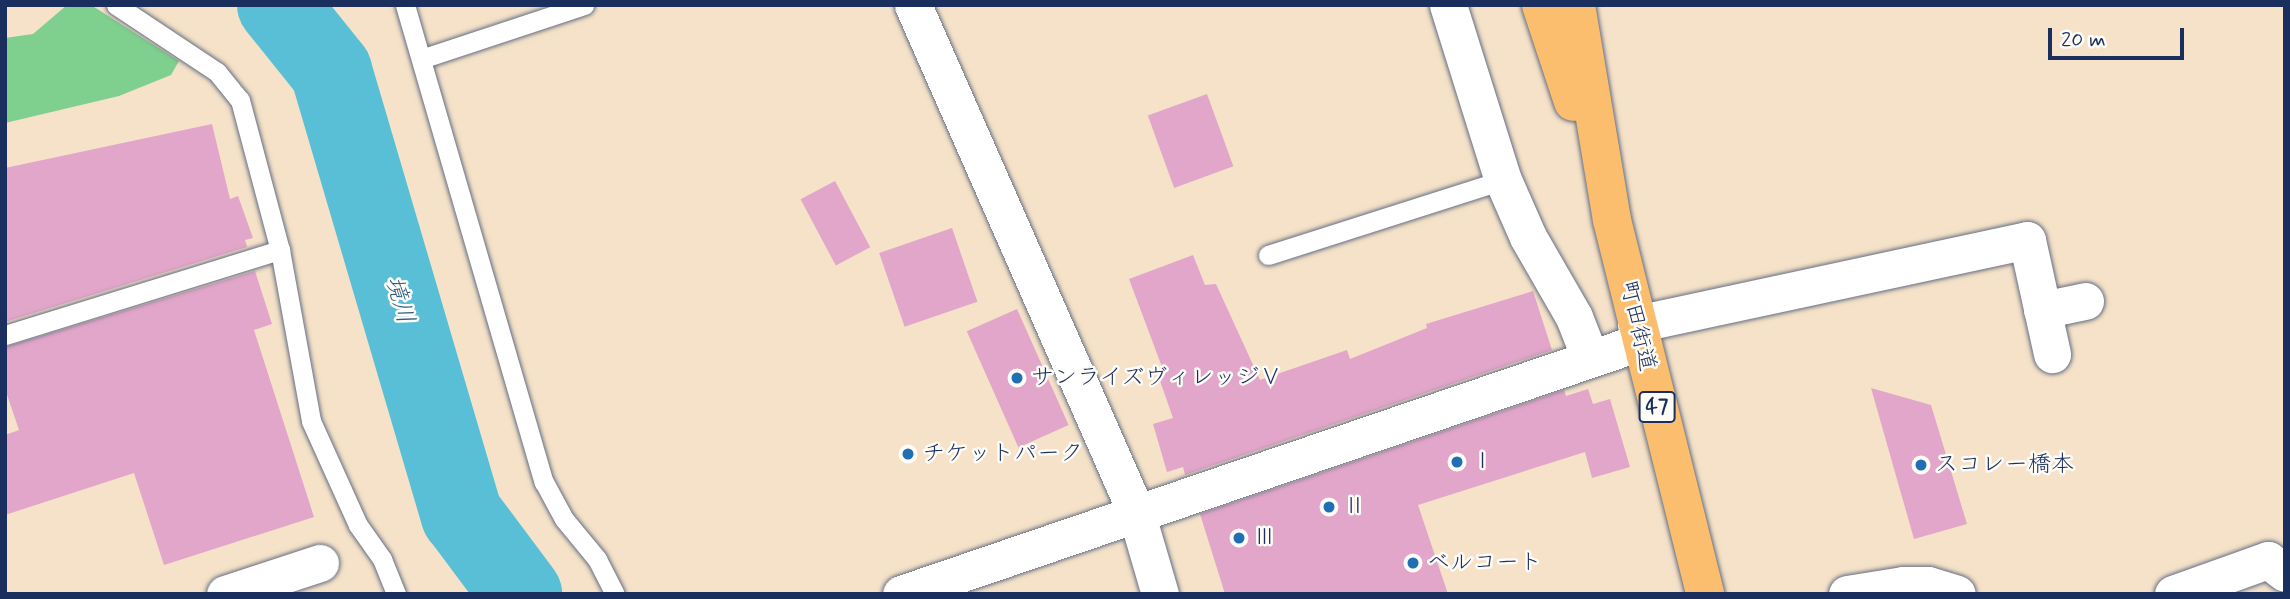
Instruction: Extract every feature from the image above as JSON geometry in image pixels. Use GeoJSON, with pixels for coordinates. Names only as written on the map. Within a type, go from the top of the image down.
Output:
{"type":"FeatureCollection","features":[{"type":"Feature","properties":{"kind":"main road","name":"町田街道"},"geometry":{"type":"LineString","coordinates":[[1541,5],[1612,220]]}},
{"type":"Feature","properties":{"kind":"main road","name":"町田街道"},"geometry":{"type":"LineString","coordinates":[[1576,5],[1612,220],[1705,594]]}},
{"type":"Feature","properties":{"kind":"street"},"geometry":{"type":"LineString","coordinates":[[913,5],[1136,512],[1160,594]]}},
{"type":"Feature","properties":{"kind":"street"},"geometry":{"type":"LineString","coordinates":[[1448,5],[1503,180],[1528,237],[1574,317],[1590,358]]}},
{"type":"Feature","properties":{"kind":"street"},"geometry":{"type":"LineString","coordinates":[[901,594],[1590,358],[1638,333],[2027,240],[2052,354]]}},
{"type":"Feature","properties":{"kind":"street"},"geometry":{"type":"LineString","coordinates":[[2042,310],[2085,302]]}},
{"type":"Feature","properties":{"kind":"street"},"geometry":{"type":"LineString","coordinates":[[2173,594],[2267,560],[2285,573]]}},
{"type":"Feature","properties":{"kind":"street"},"geometry":{"type":"LineString","coordinates":[[225,594],[320,563]]}},
{"type":"Feature","properties":{"kind":"street"},"geometry":{"type":"LineString","coordinates":[[1847,594],[1903,585],[1927,585],[1957,594]]}},
{"type":"Feature","properties":{"kind":"lane"},"geometry":{"type":"LineString","coordinates":[[116,5],[217,72],[240,100],[280,250],[311,421],[352,512],[382,559],[396,594]]}},
{"type":"Feature","properties":{"kind":"lane"},"geometry":{"type":"LineString","coordinates":[[405,5],[544,482],[615,594]]}},
{"type":"Feature","properties":{"kind":"lane"},"geometry":{"type":"LineString","coordinates":[[421,59],[584,5]]}},
{"type":"Feature","properties":{"kind":"lane"},"geometry":{"type":"LineString","coordinates":[[1268,255],[1503,180]]}},
{"type":"Feature","properties":{"kind":"lane"},"geometry":{"type":"LineString","coordinates":[[5,335],[280,250]]}},
{"type":"Feature","properties":{"kind":"green space"},"geometry":{"type":"Polygon","coordinates":[[[67,5],[91,5],[179,61],[171,75],[119,96],[5,123],[5,38],[33,34],[67,5]]]}},
{"type":"Feature","properties":{"kind":"building"},"geometry":{"type":"Polygon","coordinates":[[[1207,94],[1233,166],[1174,188],[1148,116],[1207,94]]]}},
{"type":"Feature","properties":{"kind":"building"},"geometry":{"type":"Polygon","coordinates":[[[212,124],[230,199],[238,196],[253,238],[245,240],[247,247],[5,322],[5,168],[212,124]]]}},
{"type":"Feature","properties":{"kind":"building"},"geometry":{"type":"Polygon","coordinates":[[[835,181],[870,247],[836,266],[801,199],[835,181]]]}},
{"type":"Feature","properties":{"kind":"building"},"geometry":{"type":"Polygon","coordinates":[[[952,228],[977,302],[905,327],[879,253],[952,228]]]}},
{"type":"Feature","properties":{"kind":"building"},"geometry":{"type":"Polygon","coordinates":[[[1193,255],[1205,285],[1216,284],[1260,380],[1347,350],[1350,359],[1427,328],[1426,324],[1533,291],[1552,350],[1185,475],[1183,467],[1167,472],[1153,424],[1173,418],[1159,378],[1165,375],[1129,279],[1193,255]]]}},
{"type":"Feature","properties":{"kind":"building"},"geometry":{"type":"Polygon","coordinates":[[[255,271],[272,324],[254,330],[314,517],[164,565],[134,473],[5,515],[5,435],[19,430],[5,389],[5,347],[255,271]]]}},
{"type":"Feature","properties":{"kind":"building","name":"サンライズヴィレッジⅤ"},"geometry":{"type":"Polygon","coordinates":[[[1017,309],[1069,425],[1018,447],[967,331],[1017,309]]]}},
{"type":"Feature","properties":{"kind":"building","name":"スコレー橋本"},"geometry":{"type":"Polygon","coordinates":[[[1871,388],[1931,405],[1967,524],[1914,539],[1871,388]]]}},
{"type":"Feature","properties":{"kind":"building"},"geometry":{"type":"Polygon","coordinates":[[[1588,389],[1593,404],[1610,399],[1630,467],[1592,478],[1585,452],[1418,505],[1448,594],[1225,594],[1200,514],[1564,390],[1566,396],[1588,389]]]}},
{"type":"Feature","properties":{"kind":"waterway","name":"境川"},"geometry":{"type":"LineString","coordinates":[[278,5],[331,71],[462,515],[521,594]]}},
{"type":"Feature","properties":{"kind":"place","name":"サンライズヴィレッジⅤ"},"geometry":{"type":"Point","coordinates":[1017,378]}},
{"type":"Feature","properties":{"kind":"place","name":"チケットパーク"},"geometry":{"type":"Point","coordinates":[908,454]}},
{"type":"Feature","properties":{"kind":"place","name":"Ⅰ"},"geometry":{"type":"Point","coordinates":[1457,462]}},
{"type":"Feature","properties":{"kind":"place","name":"スコレー橋本"},"geometry":{"type":"Point","coordinates":[1921,465]}},
{"type":"Feature","properties":{"kind":"place","name":"Ⅱ"},"geometry":{"type":"Point","coordinates":[1329,507]}},
{"type":"Feature","properties":{"kind":"place","name":"Ⅲ"},"geometry":{"type":"Point","coordinates":[1239,538]}},
{"type":"Feature","properties":{"kind":"place","name":"ベルコート"},"geometry":{"type":"Point","coordinates":[1413,563]}}]}
